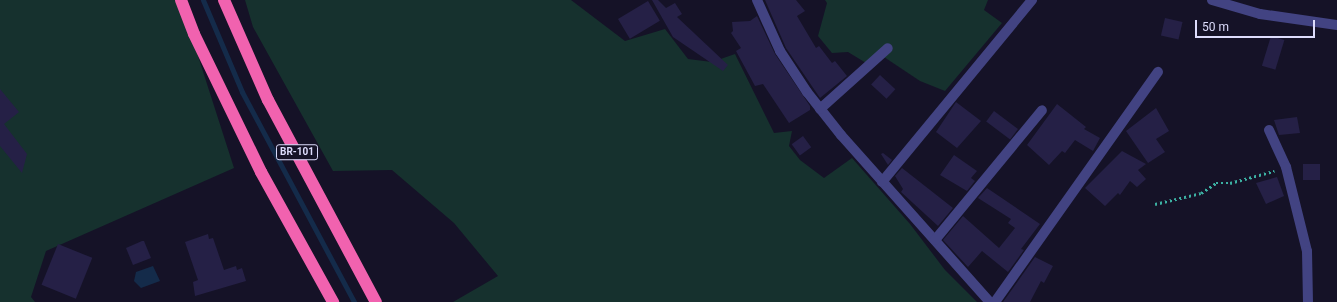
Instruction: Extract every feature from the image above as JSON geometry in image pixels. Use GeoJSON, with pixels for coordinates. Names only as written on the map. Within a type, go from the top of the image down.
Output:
{"type":"FeatureCollection","features":[{"type":"Feature","properties":{"kind":"highway"},"geometry":{"type":"LineString","coordinates":[[181,0],[194,34],[261,172],[333,302]]}},
{"type":"Feature","properties":{"kind":"highway","name":"BR-101"},"geometry":{"type":"LineString","coordinates":[[224,0],[268,100],[376,302]]}},
{"type":"Feature","properties":{"kind":"street"},"geometry":{"type":"LineString","coordinates":[[757,0],[780,51],[820,109],[882,182],[935,240],[963,275],[990,302]]}},
{"type":"Feature","properties":{"kind":"street"},"geometry":{"type":"LineString","coordinates":[[882,182],[1032,0]]}},
{"type":"Feature","properties":{"kind":"street"},"geometry":{"type":"LineString","coordinates":[[1212,0],[1260,14],[1337,25]]}},
{"type":"Feature","properties":{"kind":"street"},"geometry":{"type":"LineString","coordinates":[[820,109],[888,48]]}},
{"type":"Feature","properties":{"kind":"street"},"geometry":{"type":"LineString","coordinates":[[995,302],[1158,72]]}},
{"type":"Feature","properties":{"kind":"street"},"geometry":{"type":"LineString","coordinates":[[935,240],[1042,110]]}},
{"type":"Feature","properties":{"kind":"street"},"geometry":{"type":"LineString","coordinates":[[1269,130],[1286,167],[1308,251],[1308,302]]}},
{"type":"Feature","properties":{"kind":"path"},"geometry":{"type":"LineString","coordinates":[[1154,204],[1201,194],[1216,183],[1230,183],[1286,167]]}},
{"type":"Feature","properties":{"kind":"green space"},"geometry":{"type":"Polygon","coordinates":[[[0,0],[180,0],[234,168],[46,251],[31,297],[35,302],[0,302],[0,0]]]}},
{"type":"Feature","properties":{"kind":"green space"},"geometry":{"type":"Polygon","coordinates":[[[245,0],[571,0],[625,41],[665,29],[688,59],[712,62],[735,54],[774,133],[792,131],[789,146],[800,160],[824,178],[852,158],[910,224],[945,270],[977,302],[453,302],[498,276],[454,223],[392,170],[333,171],[253,27],[245,0]]]}},
{"type":"Feature","properties":{"kind":"green space"},"geometry":{"type":"Polygon","coordinates":[[[825,0],[988,0],[984,10],[1002,23],[945,91],[920,81],[884,57],[871,66],[848,52],[832,53],[818,36],[827,3],[825,0]]]}},
{"type":"Feature","properties":{"kind":"water"},"geometry":{"type":"Polygon","coordinates":[[[153,266],[160,281],[141,288],[134,281],[136,272],[153,266]]]}},
{"type":"Feature","properties":{"kind":"building"},"geometry":{"type":"Polygon","coordinates":[[[652,0],[658,0],[666,8],[675,3],[682,14],[677,17],[728,65],[723,71],[673,37],[652,0]]]}},
{"type":"Feature","properties":{"kind":"building"},"geometry":{"type":"Polygon","coordinates":[[[765,0],[796,0],[805,11],[797,16],[816,48],[819,46],[832,63],[835,61],[847,76],[820,98],[786,48],[765,0]]]}},
{"type":"Feature","properties":{"kind":"building"},"geometry":{"type":"Polygon","coordinates":[[[648,1],[660,21],[630,39],[618,19],[648,1]]]}},
{"type":"Feature","properties":{"kind":"building"},"geometry":{"type":"Polygon","coordinates":[[[757,16],[775,54],[810,106],[810,110],[789,123],[763,84],[755,86],[736,51],[741,48],[731,33],[733,31],[732,22],[750,21],[757,16]]]}},
{"type":"Feature","properties":{"kind":"building"},"geometry":{"type":"Polygon","coordinates":[[[1165,18],[1183,22],[1178,40],[1161,36],[1165,18]]]}},
{"type":"Feature","properties":{"kind":"building"},"geometry":{"type":"Polygon","coordinates":[[[1271,36],[1284,40],[1275,70],[1262,66],[1271,36]]]}},
{"type":"Feature","properties":{"kind":"building"},"geometry":{"type":"Polygon","coordinates":[[[880,75],[895,89],[886,99],[871,85],[880,75]]]}},
{"type":"Feature","properties":{"kind":"building"},"geometry":{"type":"Polygon","coordinates":[[[0,89],[19,112],[4,124],[27,154],[22,173],[0,146],[0,89]]]}},
{"type":"Feature","properties":{"kind":"building"},"geometry":{"type":"Polygon","coordinates":[[[956,102],[981,121],[957,148],[936,132],[956,102]]]}},
{"type":"Feature","properties":{"kind":"building"},"geometry":{"type":"Polygon","coordinates":[[[1057,104],[1086,127],[1084,129],[1100,138],[1093,151],[1075,140],[1065,153],[1062,151],[1049,165],[1027,145],[1057,104]]]}},
{"type":"Feature","properties":{"kind":"building"},"geometry":{"type":"Polygon","coordinates":[[[1156,108],[1169,131],[1156,139],[1165,152],[1148,163],[1126,131],[1156,108]]]}},
{"type":"Feature","properties":{"kind":"building"},"geometry":{"type":"Polygon","coordinates":[[[994,111],[1018,129],[1010,139],[986,121],[994,111]]]}},
{"type":"Feature","properties":{"kind":"building"},"geometry":{"type":"Polygon","coordinates":[[[1297,117],[1300,133],[1279,135],[1274,120],[1297,117]]]}},
{"type":"Feature","properties":{"kind":"building"},"geometry":{"type":"Polygon","coordinates":[[[803,136],[811,147],[800,156],[792,144],[803,136]]]}},
{"type":"Feature","properties":{"kind":"building"},"geometry":{"type":"Polygon","coordinates":[[[1122,151],[1146,164],[1138,170],[1146,179],[1137,187],[1130,181],[1120,195],[1118,193],[1105,206],[1085,188],[1122,151]]]}},
{"type":"Feature","properties":{"kind":"building"},"geometry":{"type":"Polygon","coordinates":[[[883,153],[892,160],[888,165],[881,154],[883,153]]]}},
{"type":"Feature","properties":{"kind":"building"},"geometry":{"type":"Polygon","coordinates":[[[954,155],[977,171],[971,178],[975,181],[967,191],[940,175],[954,155]]]}},
{"type":"Feature","properties":{"kind":"building"},"geometry":{"type":"Polygon","coordinates":[[[1303,164],[1320,164],[1320,180],[1303,180],[1303,164]]]}},
{"type":"Feature","properties":{"kind":"building"},"geometry":{"type":"Polygon","coordinates":[[[902,168],[953,208],[938,226],[901,192],[903,189],[895,176],[902,168]]]}},
{"type":"Feature","properties":{"kind":"building"},"geometry":{"type":"Polygon","coordinates":[[[1277,177],[1284,196],[1266,204],[1256,183],[1277,177]]]}},
{"type":"Feature","properties":{"kind":"building"},"geometry":{"type":"Polygon","coordinates":[[[987,188],[1040,224],[1021,249],[1024,250],[1008,272],[982,251],[968,267],[943,240],[963,216],[999,248],[1015,228],[1008,223],[1011,219],[978,198],[987,188]]]}},
{"type":"Feature","properties":{"kind":"building"},"geometry":{"type":"Polygon","coordinates":[[[208,234],[209,239],[213,238],[224,270],[236,266],[237,270],[242,268],[246,281],[195,296],[193,282],[198,280],[185,242],[208,234]]]}},
{"type":"Feature","properties":{"kind":"building"},"geometry":{"type":"Polygon","coordinates":[[[144,241],[151,258],[133,265],[126,248],[144,241]]]}},
{"type":"Feature","properties":{"kind":"building"},"geometry":{"type":"Polygon","coordinates":[[[58,244],[92,258],[76,299],[42,285],[58,244]]]}},
{"type":"Feature","properties":{"kind":"building"},"geometry":{"type":"Polygon","coordinates":[[[1035,257],[1053,266],[1044,283],[1041,281],[1030,302],[1003,302],[1035,257]]]}},
{"type":"Feature","properties":{"kind":"waterway"},"geometry":{"type":"LineString","coordinates":[[203,0],[242,92],[354,302]]}}]}
